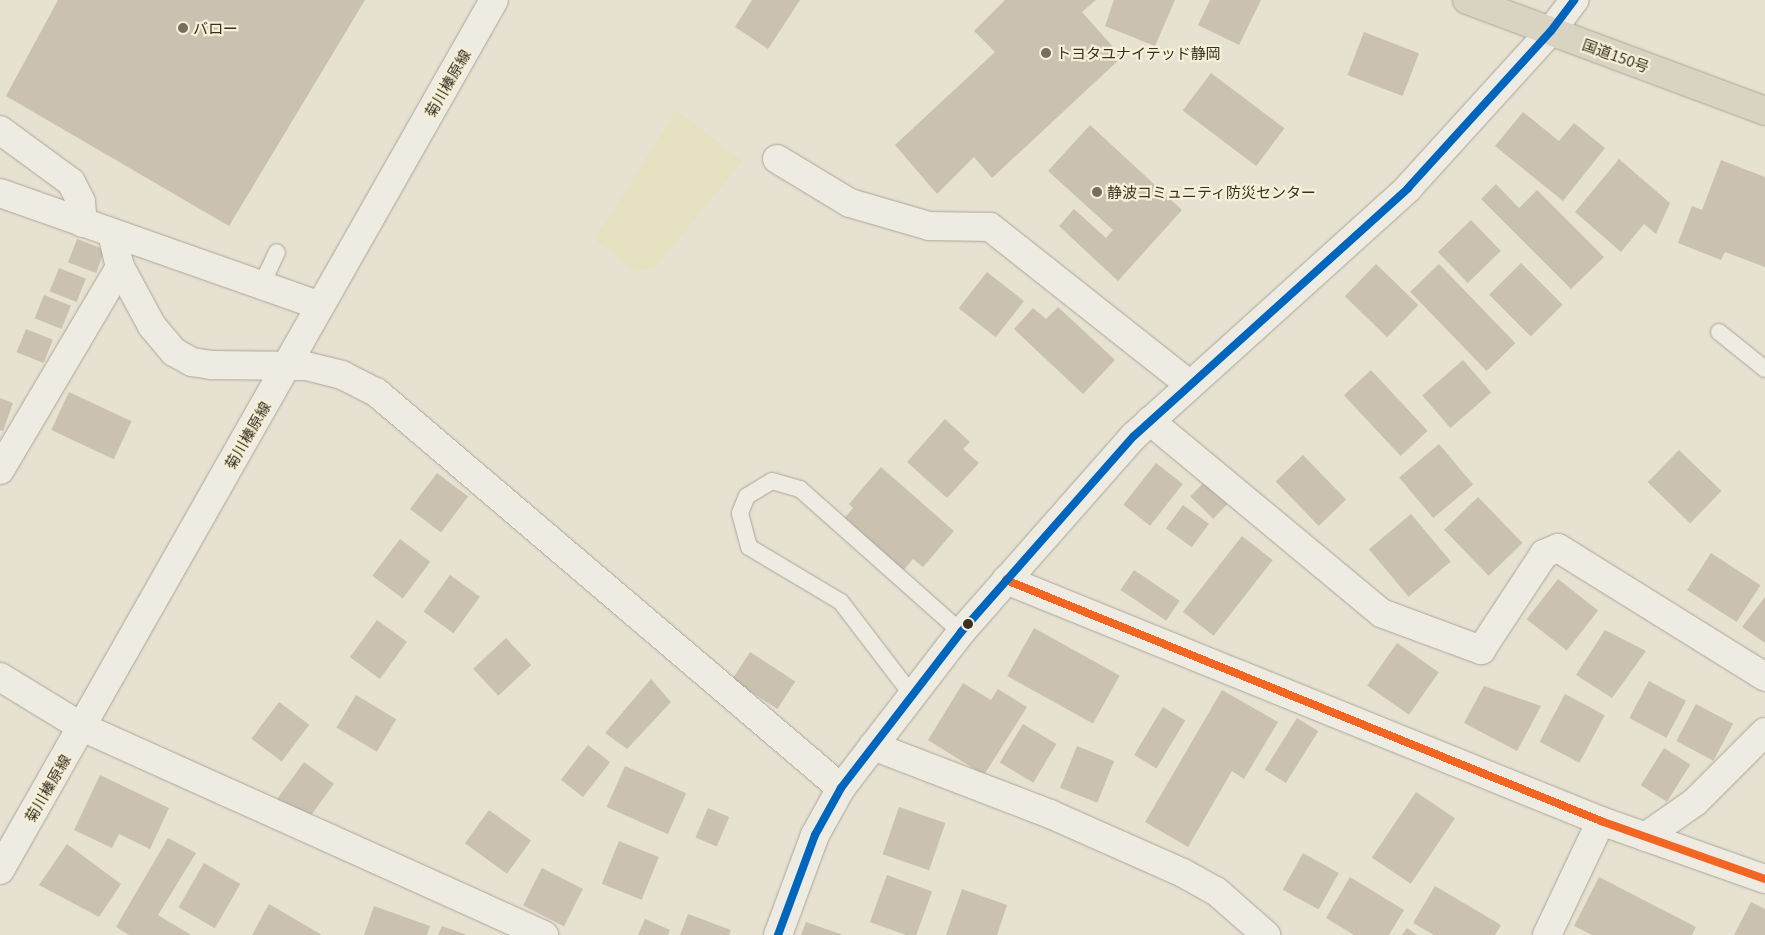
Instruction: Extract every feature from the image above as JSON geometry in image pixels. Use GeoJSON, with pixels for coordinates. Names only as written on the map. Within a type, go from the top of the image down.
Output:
{"type":"FeatureCollection","features":[{"type":"Feature","properties":{"kind":"highway","name":"国道150号"},"geometry":{"type":"LineString","coordinates":[[1466,0],[1765,111]]}},
{"type":"Feature","properties":{"kind":"street","name":"菊川榛原線"},"geometry":{"type":"LineString","coordinates":[[0,870],[494,0]]}},
{"type":"Feature","properties":{"kind":"street"},"geometry":{"type":"LineString","coordinates":[[778,935],[816,835],[841,788],[961,632],[1150,420],[1408,188],[1551,31],[1574,0]]}},
{"type":"Feature","properties":{"kind":"street"},"geometry":{"type":"LineString","coordinates":[[0,130],[71,182],[81,202],[84,223]]}},
{"type":"Feature","properties":{"kind":"street"},"geometry":{"type":"LineString","coordinates":[[777,159],[850,203],[929,226],[990,227],[1189,384]]}},
{"type":"Feature","properties":{"kind":"street"},"geometry":{"type":"LineString","coordinates":[[0,192],[320,306]]}},
{"type":"Feature","properties":{"kind":"street"},"geometry":{"type":"LineString","coordinates":[[112,233],[120,267],[152,326],[180,356],[212,365],[287,364],[342,376],[376,392],[841,788]]}},
{"type":"Feature","properties":{"kind":"street"},"geometry":{"type":"LineString","coordinates":[[0,470],[120,267]]}},
{"type":"Feature","properties":{"kind":"street"},"geometry":{"type":"LineString","coordinates":[[1150,420],[1381,613],[1481,650],[1544,554],[1558,548],[1765,677]]}},
{"type":"Feature","properties":{"kind":"street"},"geometry":{"type":"LineString","coordinates":[[1006,580],[1601,820],[1765,879]]}},
{"type":"Feature","properties":{"kind":"street"},"geometry":{"type":"LineString","coordinates":[[0,677],[82,727],[544,935]]}},
{"type":"Feature","properties":{"kind":"street"},"geometry":{"type":"LineString","coordinates":[[1645,837],[1695,802],[1765,732]]}},
{"type":"Feature","properties":{"kind":"street"},"geometry":{"type":"LineString","coordinates":[[873,746],[1050,814],[1183,872],[1216,891],[1266,935]]}},
{"type":"Feature","properties":{"kind":"street"},"geometry":{"type":"LineString","coordinates":[[1547,935],[1601,820]]}},
{"type":"Feature","properties":{"kind":"lane"},"geometry":{"type":"LineString","coordinates":[[262,284],[277,252]]}},
{"type":"Feature","properties":{"kind":"lane"},"geometry":{"type":"LineString","coordinates":[[1719,332],[1765,369]]}},
{"type":"Feature","properties":{"kind":"lane"},"geometry":{"type":"LineString","coordinates":[[912,695],[841,602],[749,547],[740,513],[747,496],[772,481],[800,489],[961,632]]}},
{"type":"Feature","properties":{"kind":"shaded area"},"geometry":{"type":"Polygon","coordinates":[[[676,110],[742,161],[654,269],[633,271],[595,239],[676,110]]]}},
{"type":"Feature","properties":{"kind":"building"},"geometry":{"type":"Polygon","coordinates":[[[58,0],[365,0],[229,226],[6,96],[58,0]]]}},
{"type":"Feature","properties":{"kind":"building"},"geometry":{"type":"Polygon","coordinates":[[[752,0],[800,0],[768,49],[735,27],[752,0]]]}},
{"type":"Feature","properties":{"kind":"building"},"geometry":{"type":"Polygon","coordinates":[[[1005,0],[1096,0],[1082,12],[1122,57],[992,178],[974,157],[937,194],[895,145],[995,52],[974,31],[1005,0]]]}},
{"type":"Feature","properties":{"kind":"building"},"geometry":{"type":"Polygon","coordinates":[[[1114,0],[1175,0],[1155,46],[1105,26],[1114,0]]]}},
{"type":"Feature","properties":{"kind":"building"},"geometry":{"type":"Polygon","coordinates":[[[1210,0],[1261,0],[1239,45],[1198,25],[1210,0]]]}},
{"type":"Feature","properties":{"kind":"building"},"geometry":{"type":"Polygon","coordinates":[[[1364,32],[1419,53],[1403,96],[1348,75],[1364,32]]]}},
{"type":"Feature","properties":{"kind":"building"},"geometry":{"type":"Polygon","coordinates":[[[1211,73],[1284,128],[1256,166],[1183,111],[1211,73]]]}},
{"type":"Feature","properties":{"kind":"building"},"geometry":{"type":"Polygon","coordinates":[[[1523,112],[1559,141],[1574,123],[1605,148],[1563,201],[1495,146],[1523,112]]]}},
{"type":"Feature","properties":{"kind":"building"},"geometry":{"type":"Polygon","coordinates":[[[1090,125],[1182,210],[1118,281],[1059,226],[1074,209],[1106,238],[1113,230],[1048,171],[1090,125]]]}},
{"type":"Feature","properties":{"kind":"building"},"geometry":{"type":"Polygon","coordinates":[[[1619,159],[1670,203],[1656,234],[1644,224],[1621,252],[1575,212],[1619,159]]]}},
{"type":"Feature","properties":{"kind":"building"},"geometry":{"type":"Polygon","coordinates":[[[1721,160],[1765,177],[1765,267],[1725,252],[1721,260],[1678,243],[1692,206],[1702,210],[1721,160]]]}},
{"type":"Feature","properties":{"kind":"building"},"geometry":{"type":"Polygon","coordinates":[[[1496,184],[1519,208],[1537,190],[1604,257],[1571,289],[1481,199],[1496,184]]]}},
{"type":"Feature","properties":{"kind":"building"},"geometry":{"type":"Polygon","coordinates":[[[1471,220],[1501,251],[1468,283],[1438,252],[1471,220]]]}},
{"type":"Feature","properties":{"kind":"building"},"geometry":{"type":"Polygon","coordinates":[[[77,239],[105,250],[96,273],[68,262],[77,239]]]}},
{"type":"Feature","properties":{"kind":"building"},"geometry":{"type":"Polygon","coordinates":[[[1521,263],[1563,305],[1531,337],[1489,295],[1521,263]]]}},
{"type":"Feature","properties":{"kind":"building"},"geometry":{"type":"Polygon","coordinates":[[[1376,264],[1418,305],[1387,337],[1345,296],[1376,264]]]}},
{"type":"Feature","properties":{"kind":"building"},"geometry":{"type":"Polygon","coordinates":[[[1439,264],[1515,343],[1487,371],[1410,292],[1439,264]]]}},
{"type":"Feature","properties":{"kind":"building"},"geometry":{"type":"Polygon","coordinates":[[[59,268],[86,279],[77,302],[50,291],[59,268]]]}},
{"type":"Feature","properties":{"kind":"building"},"geometry":{"type":"Polygon","coordinates":[[[987,272],[1024,301],[996,337],[959,308],[987,272]]]}},
{"type":"Feature","properties":{"kind":"building"},"geometry":{"type":"Polygon","coordinates":[[[44,295],[71,306],[62,329],[35,318],[44,295]]]}},
{"type":"Feature","properties":{"kind":"building"},"geometry":{"type":"Polygon","coordinates":[[[1058,307],[1115,360],[1083,394],[1014,329],[1033,308],[1046,319],[1058,307]]]}},
{"type":"Feature","properties":{"kind":"building"},"geometry":{"type":"Polygon","coordinates":[[[26,329],[53,340],[44,363],[17,352],[26,329]]]}},
{"type":"Feature","properties":{"kind":"building"},"geometry":{"type":"Polygon","coordinates":[[[1463,360],[1491,392],[1450,428],[1422,395],[1463,360]]]}},
{"type":"Feature","properties":{"kind":"building"},"geometry":{"type":"Polygon","coordinates":[[[1371,370],[1428,431],[1401,456],[1344,395],[1371,370]]]}},
{"type":"Feature","properties":{"kind":"building"},"geometry":{"type":"Polygon","coordinates":[[[69,392],[132,421],[114,459],[51,430],[69,392]]]}},
{"type":"Feature","properties":{"kind":"building"},"geometry":{"type":"Polygon","coordinates":[[[0,398],[13,403],[3,431],[0,430],[0,398]]]}},
{"type":"Feature","properties":{"kind":"building"},"geometry":{"type":"Polygon","coordinates":[[[945,419],[970,442],[963,449],[979,463],[947,498],[907,462],[945,419]]]}},
{"type":"Feature","properties":{"kind":"building"},"geometry":{"type":"Polygon","coordinates":[[[1439,444],[1473,485],[1433,518],[1399,477],[1439,444]]]}},
{"type":"Feature","properties":{"kind":"building"},"geometry":{"type":"Polygon","coordinates":[[[1679,450],[1721,491],[1690,523],[1648,482],[1679,450]]]}},
{"type":"Feature","properties":{"kind":"building"},"geometry":{"type":"Polygon","coordinates":[[[1303,455],[1346,500],[1319,526],[1276,481],[1303,455]]]}},
{"type":"Feature","properties":{"kind":"building"},"geometry":{"type":"Polygon","coordinates":[[[1156,463],[1183,484],[1150,526],[1123,505],[1156,463]]]}},
{"type":"Feature","properties":{"kind":"building"},"geometry":{"type":"Polygon","coordinates":[[[881,467],[954,531],[923,567],[913,559],[902,572],[842,521],[853,508],[849,504],[881,467]]]}},
{"type":"Feature","properties":{"kind":"building"},"geometry":{"type":"Polygon","coordinates":[[[437,473],[468,496],[441,532],[410,509],[437,473]]]}},
{"type":"Feature","properties":{"kind":"building"},"geometry":{"type":"Polygon","coordinates":[[[1209,477],[1232,499],[1213,519],[1190,496],[1209,477]]]}},
{"type":"Feature","properties":{"kind":"building"},"geometry":{"type":"Polygon","coordinates":[[[1478,497],[1522,543],[1489,576],[1444,530],[1478,497]]]}},
{"type":"Feature","properties":{"kind":"building"},"geometry":{"type":"Polygon","coordinates":[[[1183,505],[1209,524],[1192,547],[1166,528],[1183,505]]]}},
{"type":"Feature","properties":{"kind":"building"},"geometry":{"type":"Polygon","coordinates":[[[1411,514],[1451,561],[1409,597],[1369,549],[1411,514]]]}},
{"type":"Feature","properties":{"kind":"building"},"geometry":{"type":"Polygon","coordinates":[[[1242,536],[1273,560],[1214,636],[1183,612],[1242,536]]]}},
{"type":"Feature","properties":{"kind":"building"},"geometry":{"type":"Polygon","coordinates":[[[400,539],[430,562],[403,599],[372,576],[400,539]]]}},
{"type":"Feature","properties":{"kind":"building"},"geometry":{"type":"Polygon","coordinates":[[[1711,553],[1760,585],[1737,622],[1687,590],[1711,553]]]}},
{"type":"Feature","properties":{"kind":"building"},"geometry":{"type":"Polygon","coordinates":[[[1134,570],[1180,601],[1166,621],[1121,590],[1134,570]]]}},
{"type":"Feature","properties":{"kind":"building"},"geometry":{"type":"Polygon","coordinates":[[[450,575],[480,597],[453,633],[424,611],[450,575]]]}},
{"type":"Feature","properties":{"kind":"building"},"geometry":{"type":"Polygon","coordinates":[[[1558,579],[1598,610],[1567,651],[1527,619],[1558,579]]]}},
{"type":"Feature","properties":{"kind":"building"},"geometry":{"type":"Polygon","coordinates":[[[1765,597],[1765,643],[1742,627],[1765,597]]]}},
{"type":"Feature","properties":{"kind":"building"},"geometry":{"type":"Polygon","coordinates":[[[377,620],[407,642],[380,679],[350,657],[377,620]]]}},
{"type":"Feature","properties":{"kind":"building"},"geometry":{"type":"Polygon","coordinates":[[[1034,628],[1120,676],[1093,724],[1007,676],[1034,628]]]}},
{"type":"Feature","properties":{"kind":"building"},"geometry":{"type":"Polygon","coordinates":[[[1605,630],[1646,651],[1612,698],[1576,675],[1605,630]]]}},
{"type":"Feature","properties":{"kind":"building"},"geometry":{"type":"Polygon","coordinates":[[[506,638],[531,665],[498,696],[473,669],[506,638]]]}},
{"type":"Feature","properties":{"kind":"building"},"geometry":{"type":"Polygon","coordinates":[[[1397,643],[1439,672],[1409,715],[1367,686],[1397,643]]]}},
{"type":"Feature","properties":{"kind":"building"},"geometry":{"type":"Polygon","coordinates":[[[750,652],[795,681],[777,709],[732,680],[750,652]]]}},
{"type":"Feature","properties":{"kind":"building"},"geometry":{"type":"Polygon","coordinates":[[[651,679],[671,702],[627,749],[605,733],[651,679]]]}},
{"type":"Feature","properties":{"kind":"building"},"geometry":{"type":"Polygon","coordinates":[[[1649,681],[1686,701],[1666,738],[1629,718],[1649,681]]]}},
{"type":"Feature","properties":{"kind":"building"},"geometry":{"type":"Polygon","coordinates":[[[963,683],[991,700],[998,689],[1027,707],[984,775],[928,740],[963,683]]]}},
{"type":"Feature","properties":{"kind":"building"},"geometry":{"type":"Polygon","coordinates":[[[1484,686],[1541,706],[1517,751],[1464,723],[1484,686]]]}},
{"type":"Feature","properties":{"kind":"building"},"geometry":{"type":"Polygon","coordinates":[[[1222,690],[1278,722],[1244,779],[1232,771],[1188,847],[1145,822],[1222,690]]]}},
{"type":"Feature","properties":{"kind":"building"},"geometry":{"type":"Polygon","coordinates":[[[1565,694],[1605,715],[1579,763],[1540,742],[1565,694]]]}},
{"type":"Feature","properties":{"kind":"building"},"geometry":{"type":"Polygon","coordinates":[[[356,695],[396,719],[377,752],[336,728],[356,695]]]}},
{"type":"Feature","properties":{"kind":"building"},"geometry":{"type":"Polygon","coordinates":[[[279,702],[309,725],[282,762],[251,739],[279,702]]]}},
{"type":"Feature","properties":{"kind":"building"},"geometry":{"type":"Polygon","coordinates":[[[1696,704],[1733,724],[1713,761],[1676,741],[1696,704]]]}},
{"type":"Feature","properties":{"kind":"building"},"geometry":{"type":"Polygon","coordinates":[[[1163,707],[1185,720],[1156,768],[1134,755],[1163,707]]]}},
{"type":"Feature","properties":{"kind":"building"},"geometry":{"type":"Polygon","coordinates":[[[1297,718],[1318,731],[1286,783],[1265,770],[1297,718]]]}},
{"type":"Feature","properties":{"kind":"building"},"geometry":{"type":"Polygon","coordinates":[[[1023,724],[1056,744],[1033,783],[1000,763],[1023,724]]]}},
{"type":"Feature","properties":{"kind":"building"},"geometry":{"type":"Polygon","coordinates":[[[588,745],[610,762],[583,797],[561,780],[588,745]]]}},
{"type":"Feature","properties":{"kind":"building"},"geometry":{"type":"Polygon","coordinates":[[[1077,746],[1114,761],[1097,803],[1060,788],[1077,746]]]}},
{"type":"Feature","properties":{"kind":"building"},"geometry":{"type":"Polygon","coordinates":[[[1664,748],[1690,764],[1667,802],[1641,785],[1664,748]]]}},
{"type":"Feature","properties":{"kind":"building"},"geometry":{"type":"Polygon","coordinates":[[[304,762],[334,784],[307,821],[277,799],[304,762]]]}},
{"type":"Feature","properties":{"kind":"building"},"geometry":{"type":"Polygon","coordinates":[[[625,766],[686,793],[668,834],[607,807],[625,766]]]}},
{"type":"Feature","properties":{"kind":"building"},"geometry":{"type":"Polygon","coordinates":[[[100,775],[169,808],[150,849],[119,834],[112,848],[74,830],[100,775]]]}},
{"type":"Feature","properties":{"kind":"building"},"geometry":{"type":"Polygon","coordinates":[[[1416,792],[1455,818],[1411,884],[1372,857],[1416,792]]]}},
{"type":"Feature","properties":{"kind":"building"},"geometry":{"type":"Polygon","coordinates":[[[899,807],[945,823],[929,870],[883,854],[899,807]]]}},
{"type":"Feature","properties":{"kind":"building"},"geometry":{"type":"Polygon","coordinates":[[[708,808],[729,817],[717,846],[695,837],[708,808]]]}},
{"type":"Feature","properties":{"kind":"building"},"geometry":{"type":"Polygon","coordinates":[[[489,810],[531,841],[507,874],[465,843],[489,810]]]}},
{"type":"Feature","properties":{"kind":"building"},"geometry":{"type":"Polygon","coordinates":[[[168,838],[196,853],[158,915],[191,935],[129,935],[116,927],[168,838]]]}},
{"type":"Feature","properties":{"kind":"building"},"geometry":{"type":"Polygon","coordinates":[[[619,841],[659,857],[642,900],[602,884],[619,841]]]}},
{"type":"Feature","properties":{"kind":"building"},"geometry":{"type":"Polygon","coordinates":[[[67,844],[121,884],[99,917],[39,885],[67,844]]]}},
{"type":"Feature","properties":{"kind":"building"},"geometry":{"type":"Polygon","coordinates":[[[1303,853],[1339,873],[1318,910],[1283,890],[1303,853]]]}},
{"type":"Feature","properties":{"kind":"building"},"geometry":{"type":"Polygon","coordinates":[[[204,863],[240,884],[215,928],[178,907],[204,863]]]}},
{"type":"Feature","properties":{"kind":"building"},"geometry":{"type":"Polygon","coordinates":[[[542,868],[583,889],[564,926],[523,905],[542,868]]]}},
{"type":"Feature","properties":{"kind":"building"},"geometry":{"type":"Polygon","coordinates":[[[887,875],[932,891],[916,935],[906,935],[870,922],[887,875]]]}},
{"type":"Feature","properties":{"kind":"building"},"geometry":{"type":"Polygon","coordinates":[[[1350,877],[1404,910],[1389,935],[1354,935],[1326,918],[1350,877]]]}},
{"type":"Feature","properties":{"kind":"building"},"geometry":{"type":"Polygon","coordinates":[[[1599,877],[1696,927],[1692,935],[1592,935],[1574,926],[1599,877]]]}},
{"type":"Feature","properties":{"kind":"building"},"geometry":{"type":"Polygon","coordinates":[[[1435,886],[1501,925],[1495,935],[1434,935],[1413,923],[1435,886]]]}},
{"type":"Feature","properties":{"kind":"building"},"geometry":{"type":"Polygon","coordinates":[[[962,889],[1007,905],[997,935],[946,935],[962,889]]]}},
{"type":"Feature","properties":{"kind":"building"},"geometry":{"type":"Polygon","coordinates":[[[1751,902],[1765,909],[1765,935],[1734,935],[1751,902]]]}},
{"type":"Feature","properties":{"kind":"building"},"geometry":{"type":"Polygon","coordinates":[[[269,904],[322,935],[252,935],[269,904]]]}},
{"type":"Feature","properties":{"kind":"building"},"geometry":{"type":"Polygon","coordinates":[[[374,906],[430,926],[427,935],[364,935],[374,906]]]}},
{"type":"Feature","properties":{"kind":"building"},"geometry":{"type":"Polygon","coordinates":[[[688,914],[731,930],[729,935],[680,935],[688,914]]]}},
{"type":"Feature","properties":{"kind":"building"},"geometry":{"type":"Polygon","coordinates":[[[645,919],[670,930],[668,935],[638,935],[645,919]]]}},
{"type":"Feature","properties":{"kind":"building"},"geometry":{"type":"Polygon","coordinates":[[[806,922],[843,935],[801,935],[806,922]]]}},
{"type":"Feature","properties":{"kind":"building"},"geometry":{"type":"Polygon","coordinates":[[[442,926],[467,935],[438,935],[442,926]]]}},
{"type":"Feature","properties":{"kind":"building"},"geometry":{"type":"Polygon","coordinates":[[[1407,928],[1417,935],[1402,935],[1407,928]]]}},
{"type":"Feature","properties":{"kind":"transit line"},"geometry":{"type":"LineString","coordinates":[[778,935],[815,835],[841,788],[961,632],[1134,436],[1408,188],[1551,31],[1574,0]]}},
{"type":"Feature","properties":{"kind":"transit line"},"geometry":{"type":"LineString","coordinates":[[1006,580],[1601,821],[1765,879]]}},
{"type":"Feature","properties":{"kind":"place","name":"バロー"},"geometry":{"type":"Point","coordinates":[183,28]}},
{"type":"Feature","properties":{"kind":"place","name":"トヨタユナイテッド静岡"},"geometry":{"type":"Point","coordinates":[1046,53]}},
{"type":"Feature","properties":{"kind":"place","name":"静波コミュニティ防災センター"},"geometry":{"type":"Point","coordinates":[1097,192]}}]}
